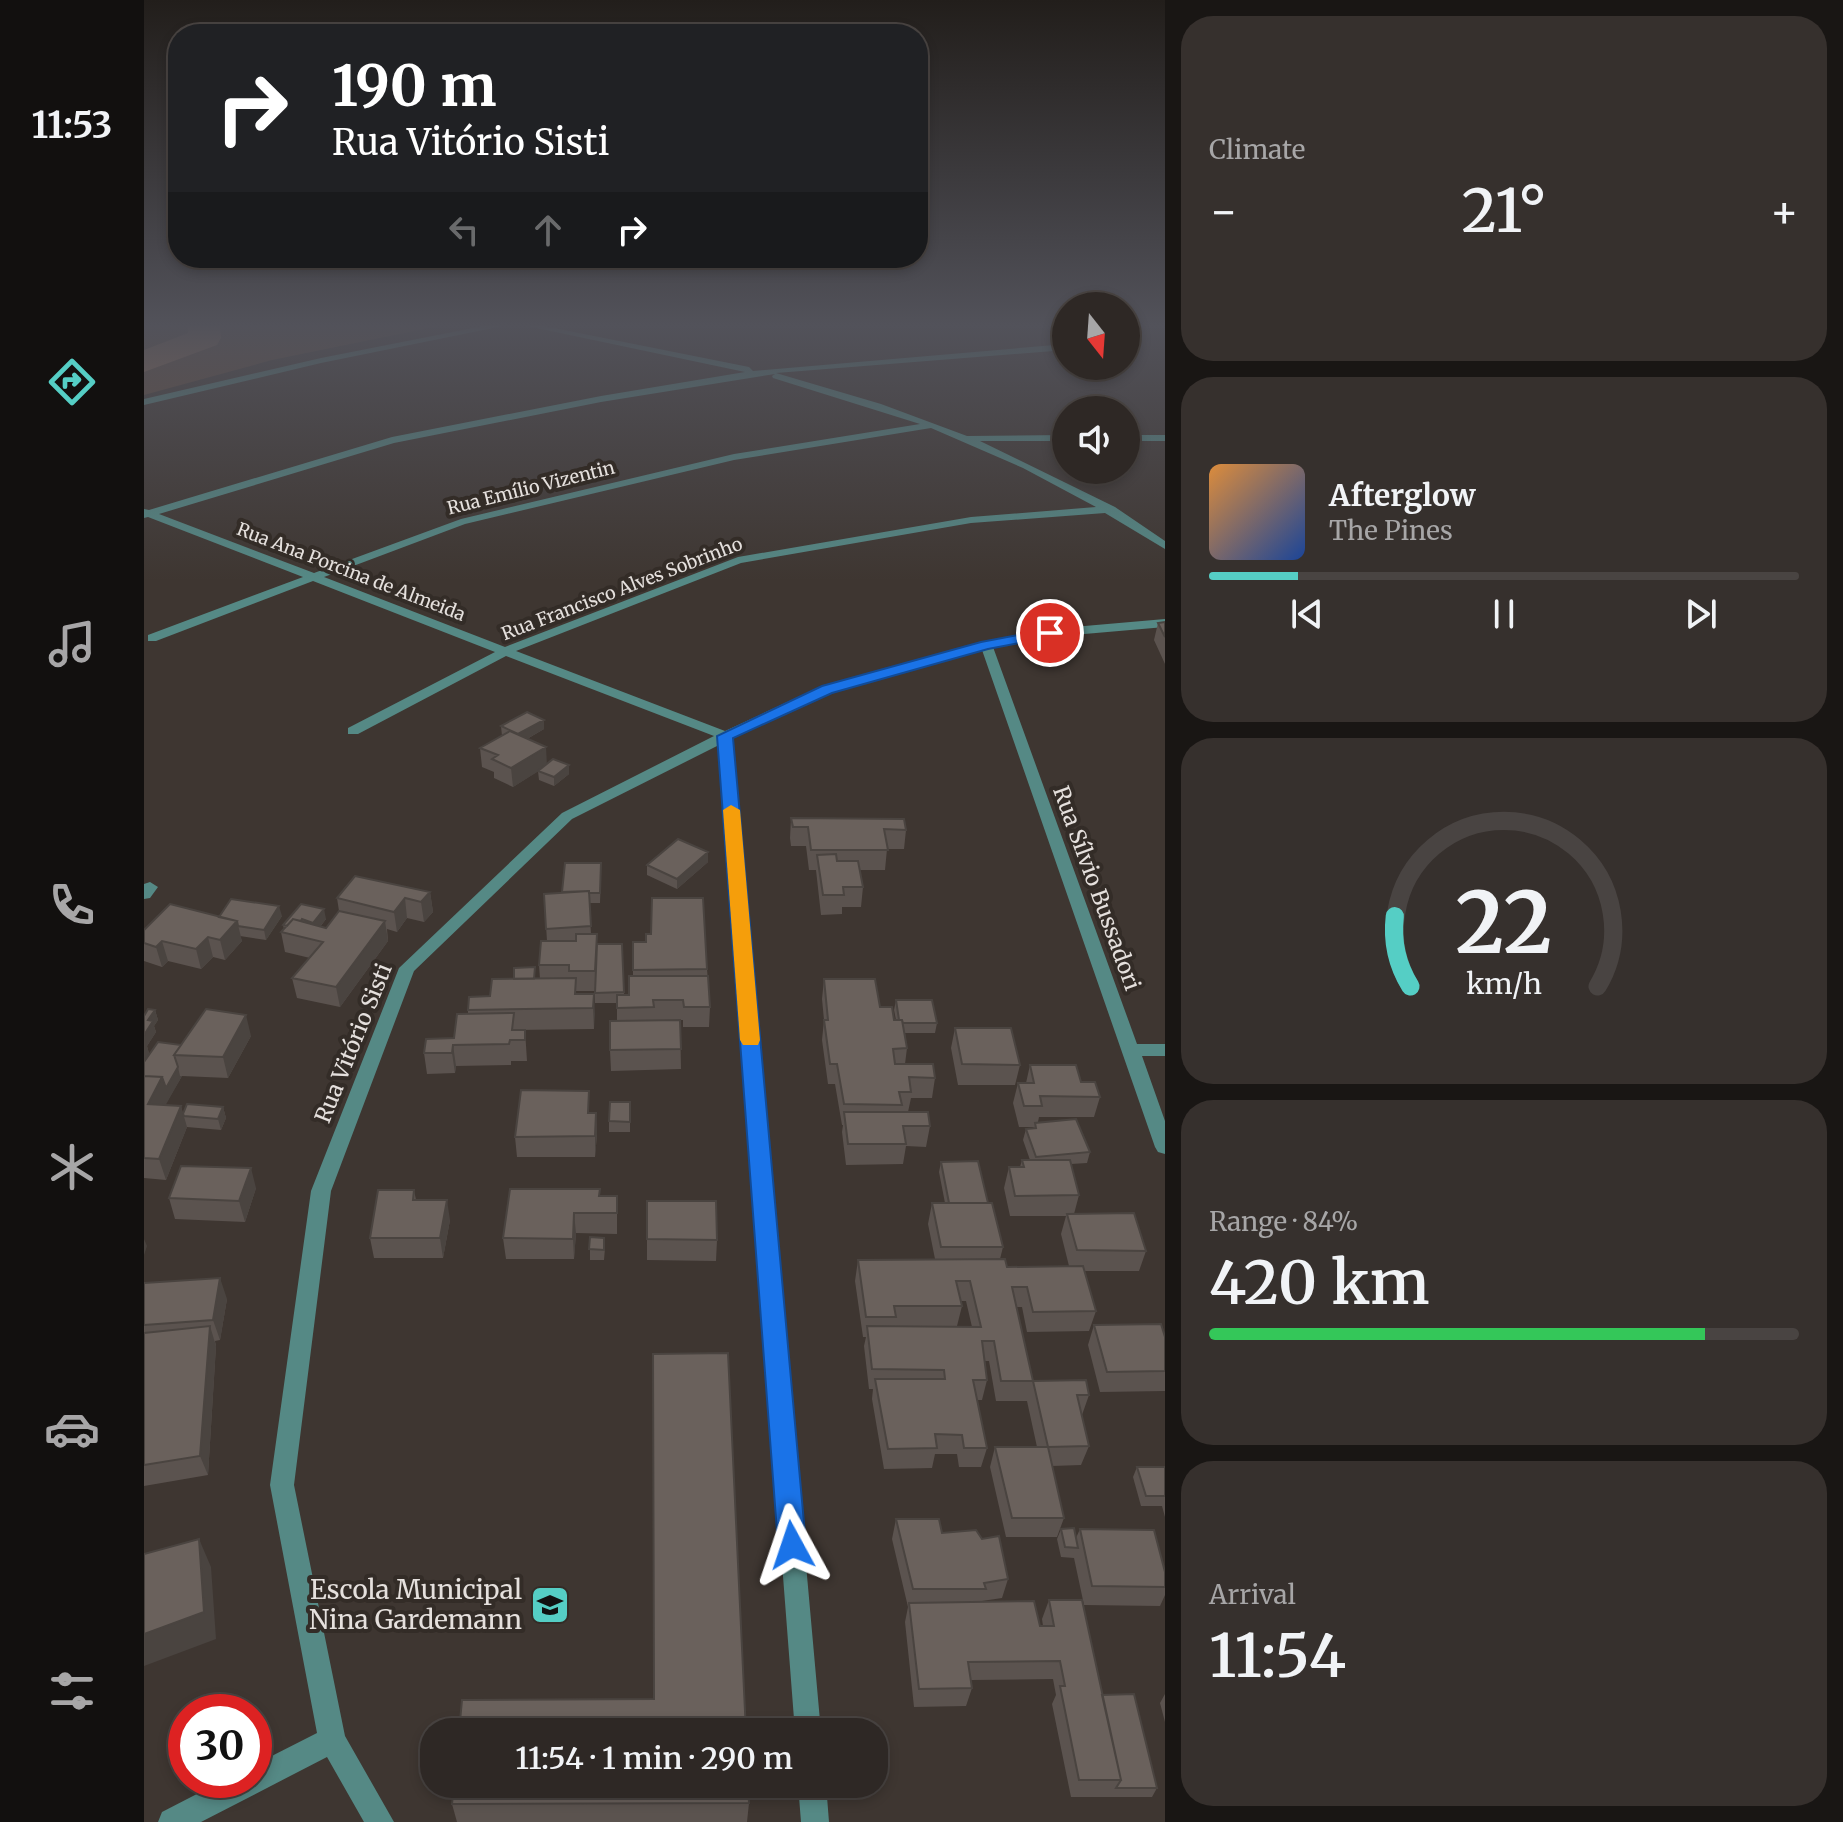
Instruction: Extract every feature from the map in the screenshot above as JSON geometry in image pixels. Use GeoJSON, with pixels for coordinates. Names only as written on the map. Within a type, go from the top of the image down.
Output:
{"type":"FeatureCollection","features":[{"type":"Feature","properties":{"kind":"street"},"geometry":{"type":"LineString","coordinates":[[145,513],[392,440],[540,411]]}},
{"type":"Feature","properties":{"kind":"street"},"geometry":{"type":"LineString","coordinates":[[893,411],[965,438],[1111,509],[1165,546]]}},
{"type":"Feature","properties":{"kind":"street","name":"Rua Emílio Vizentin"},"geometry":{"type":"LineString","coordinates":[[152,638],[461,522],[734,457],[932,425]]}},
{"type":"Feature","properties":{"kind":"street"},"geometry":{"type":"LineString","coordinates":[[965,438],[1052,438]]}},
{"type":"Feature","properties":{"kind":"street"},"geometry":{"type":"LineString","coordinates":[[1140,438],[1165,438]]}},
{"type":"Feature","properties":{"kind":"street","name":"Rua Francisco Alves Sobrinho"},"geometry":{"type":"LineString","coordinates":[[353,731],[508,650],[738,560],[971,520],[1111,509]]}},
{"type":"Feature","properties":{"kind":"street","name":"Rua Ana Porcina de Almeida"},"geometry":{"type":"LineString","coordinates":[[145,513],[725,736]]}},
{"type":"Feature","properties":{"kind":"street","name":"Rua Vitório Sisti"},"geometry":{"type":"LineString","coordinates":[[380,1822],[332,1740],[282,1485],[321,1191],[407,968],[567,816],[725,736],[827,689],[986,645],[1050,633],[1165,623]]}},
{"type":"Feature","properties":{"kind":"street","name":"Rua Sílvio Bussadori"},"geometry":{"type":"LineString","coordinates":[[986,645],[1165,1147]]}},
{"type":"Feature","properties":{"kind":"street"},"geometry":{"type":"LineString","coordinates":[[725,736],[807,1718]]}},
{"type":"Feature","properties":{"kind":"street"},"geometry":{"type":"LineString","coordinates":[[1132,1050],[1165,1050]]}},
{"type":"Feature","properties":{"kind":"street"},"geometry":{"type":"LineString","coordinates":[[272,1771],[332,1740]]}},
{"type":"Feature","properties":{"kind":"street"},"geometry":{"type":"LineString","coordinates":[[172,1822],[219,1798]]}},
{"type":"Feature","properties":{"kind":"street"},"geometry":{"type":"LineString","coordinates":[[813,1798],[815,1822]]}},
{"type":"Feature","properties":{"kind":"building"},"geometry":{"type":"Polygon","coordinates":[[[1165,622],[1165,637],[1158,623],[1165,622]]]}},
{"type":"Feature","properties":{"kind":"building"},"geometry":{"type":"Polygon","coordinates":[[[527,712],[544,720],[518,734],[501,726],[527,712]]]}},
{"type":"Feature","properties":{"kind":"building"},"geometry":{"type":"Polygon","coordinates":[[[510,731],[546,747],[511,768],[492,759],[498,755],[480,748],[510,731]]]}},
{"type":"Feature","properties":{"kind":"building"},"geometry":{"type":"Polygon","coordinates":[[[553,759],[569,765],[554,777],[538,771],[553,759]]]}},
{"type":"Feature","properties":{"kind":"building"},"geometry":{"type":"Polygon","coordinates":[[[791,818],[904,819],[906,830],[884,829],[888,850],[811,850],[808,827],[793,827],[791,818]]]}},
{"type":"Feature","properties":{"kind":"building"},"geometry":{"type":"Polygon","coordinates":[[[678,839],[708,852],[677,879],[647,865],[678,839]]]}},
{"type":"Feature","properties":{"kind":"building"},"geometry":{"type":"Polygon","coordinates":[[[836,854],[837,861],[858,861],[863,887],[843,887],[844,895],[823,895],[817,855],[836,854]]]}},
{"type":"Feature","properties":{"kind":"building"},"geometry":{"type":"Polygon","coordinates":[[[565,863],[601,863],[600,893],[562,892],[565,863]]]}},
{"type":"Feature","properties":{"kind":"building"},"geometry":{"type":"Polygon","coordinates":[[[355,876],[430,892],[421,902],[405,898],[394,912],[337,898],[355,876]]]}},
{"type":"Feature","properties":{"kind":"building"},"geometry":{"type":"Polygon","coordinates":[[[589,891],[591,926],[546,929],[544,894],[589,891]]]}},
{"type":"Feature","properties":{"kind":"building"},"geometry":{"type":"Polygon","coordinates":[[[652,898],[703,898],[707,969],[633,970],[633,942],[646,942],[646,934],[651,934],[652,898]]]}},
{"type":"Feature","properties":{"kind":"building"},"geometry":{"type":"Polygon","coordinates":[[[231,899],[279,906],[264,930],[238,926],[237,921],[219,917],[231,899]]]}},
{"type":"Feature","properties":{"kind":"building"},"geometry":{"type":"Polygon","coordinates":[[[170,904],[237,921],[220,940],[208,937],[196,949],[162,941],[156,947],[144,943],[144,930],[170,904]]]}},
{"type":"Feature","properties":{"kind":"building"},"geometry":{"type":"Polygon","coordinates":[[[301,904],[324,909],[313,923],[293,919],[287,926],[283,925],[301,904]]]}},
{"type":"Feature","properties":{"kind":"building"},"geometry":{"type":"Polygon","coordinates":[[[339,911],[385,921],[336,987],[292,978],[323,942],[281,932],[293,919],[326,928],[339,911]]]}},
{"type":"Feature","properties":{"kind":"building"},"geometry":{"type":"Polygon","coordinates":[[[576,934],[597,934],[595,971],[569,971],[569,965],[539,965],[541,941],[576,941],[576,934]]]}},
{"type":"Feature","properties":{"kind":"building"},"geometry":{"type":"Polygon","coordinates":[[[597,944],[622,944],[624,992],[595,993],[597,944]]]}},
{"type":"Feature","properties":{"kind":"building"},"geometry":{"type":"Polygon","coordinates":[[[535,967],[534,979],[514,979],[514,968],[535,967]]]}},
{"type":"Feature","properties":{"kind":"building"},"geometry":{"type":"Polygon","coordinates":[[[629,976],[708,976],[710,1007],[684,1007],[683,1000],[653,1000],[654,1007],[617,1008],[617,995],[629,995],[629,976]]]}},
{"type":"Feature","properties":{"kind":"building"},"geometry":{"type":"Polygon","coordinates":[[[576,978],[575,994],[594,994],[593,1008],[468,1010],[469,997],[490,996],[492,979],[576,978]]]}},
{"type":"Feature","properties":{"kind":"building"},"geometry":{"type":"Polygon","coordinates":[[[824,979],[875,979],[880,1007],[892,1007],[894,1020],[902,1020],[907,1048],[893,1049],[895,1064],[933,1064],[935,1078],[909,1077],[911,1092],[899,1092],[902,1105],[844,1104],[837,1064],[830,1064],[824,1020],[828,1020],[824,979]]]}},
{"type":"Feature","properties":{"kind":"building"},"geometry":{"type":"Polygon","coordinates":[[[896,1000],[932,1000],[937,1023],[903,1023],[899,1020],[896,1000]]]}},
{"type":"Feature","properties":{"kind":"building"},"geometry":{"type":"Polygon","coordinates":[[[148,1009],[155,1010],[148,1020],[153,1021],[144,1035],[144,1016],[148,1009]]]}},
{"type":"Feature","properties":{"kind":"building"},"geometry":{"type":"Polygon","coordinates":[[[206,1009],[246,1015],[223,1057],[174,1055],[206,1009]]]}},
{"type":"Feature","properties":{"kind":"building"},"geometry":{"type":"Polygon","coordinates":[[[514,1013],[512,1030],[525,1030],[525,1040],[510,1040],[509,1044],[453,1045],[452,1053],[424,1053],[426,1039],[454,1038],[457,1014],[514,1013]]]}},
{"type":"Feature","properties":{"kind":"building"},"geometry":{"type":"Polygon","coordinates":[[[680,1020],[681,1049],[610,1050],[610,1021],[680,1020]]]}},
{"type":"Feature","properties":{"kind":"building"},"geometry":{"type":"Polygon","coordinates":[[[955,1028],[1011,1028],[1020,1065],[962,1064],[955,1028]]]}},
{"type":"Feature","properties":{"kind":"building"},"geometry":{"type":"Polygon","coordinates":[[[158,1042],[181,1045],[174,1055],[178,1067],[166,1088],[162,1077],[144,1076],[144,1062],[158,1042]]]}},
{"type":"Feature","properties":{"kind":"building"},"geometry":{"type":"Polygon","coordinates":[[[1030,1065],[1076,1065],[1081,1082],[1095,1082],[1100,1097],[1040,1096],[1042,1106],[1024,1106],[1018,1083],[1034,1083],[1030,1065]]]}},
{"type":"Feature","properties":{"kind":"building"},"geometry":{"type":"Polygon","coordinates":[[[144,1076],[162,1077],[148,1104],[181,1106],[159,1159],[144,1158],[144,1076]]]}},
{"type":"Feature","properties":{"kind":"building"},"geometry":{"type":"Polygon","coordinates":[[[521,1090],[589,1091],[588,1113],[596,1113],[595,1136],[515,1137],[521,1090]]]}},
{"type":"Feature","properties":{"kind":"building"},"geometry":{"type":"Polygon","coordinates":[[[610,1102],[630,1102],[630,1122],[609,1121],[610,1102]]]}},
{"type":"Feature","properties":{"kind":"building"},"geometry":{"type":"Polygon","coordinates":[[[187,1104],[223,1107],[218,1119],[184,1116],[187,1104]]]}},
{"type":"Feature","properties":{"kind":"building"},"geometry":{"type":"Polygon","coordinates":[[[844,1112],[928,1112],[930,1126],[903,1126],[906,1144],[848,1144],[844,1112]]]}},
{"type":"Feature","properties":{"kind":"building"},"geometry":{"type":"Polygon","coordinates":[[[1076,1119],[1090,1152],[1036,1157],[1026,1129],[1036,1128],[1035,1123],[1076,1119]]]}},
{"type":"Feature","properties":{"kind":"building"},"geometry":{"type":"Polygon","coordinates":[[[1022,1160],[1070,1160],[1079,1195],[1015,1196],[1009,1167],[1024,1167],[1022,1160]]]}},
{"type":"Feature","properties":{"kind":"building"},"geometry":{"type":"Polygon","coordinates":[[[978,1161],[988,1203],[949,1203],[941,1162],[978,1161]]]}},
{"type":"Feature","properties":{"kind":"building"},"geometry":{"type":"Polygon","coordinates":[[[181,1166],[251,1168],[239,1201],[169,1198],[181,1166]]]}},
{"type":"Feature","properties":{"kind":"building"},"geometry":{"type":"Polygon","coordinates":[[[510,1189],[600,1189],[599,1196],[617,1196],[617,1213],[574,1213],[573,1239],[503,1238],[510,1189]]]}},
{"type":"Feature","properties":{"kind":"building"},"geometry":{"type":"Polygon","coordinates":[[[378,1190],[414,1190],[413,1200],[447,1200],[440,1238],[370,1238],[378,1190]]]}},
{"type":"Feature","properties":{"kind":"building"},"geometry":{"type":"Polygon","coordinates":[[[647,1201],[716,1201],[717,1240],[647,1239],[647,1201]]]}},
{"type":"Feature","properties":{"kind":"building"},"geometry":{"type":"Polygon","coordinates":[[[932,1203],[992,1203],[1003,1247],[941,1247],[932,1203]]]}},
{"type":"Feature","properties":{"kind":"building"},"geometry":{"type":"Polygon","coordinates":[[[1134,1213],[1146,1251],[1077,1250],[1067,1214],[1134,1213]]]}},
{"type":"Feature","properties":{"kind":"building"},"geometry":{"type":"Polygon","coordinates":[[[590,1237],[604,1238],[604,1250],[589,1249],[590,1237]]]}},
{"type":"Feature","properties":{"kind":"building"},"geometry":{"type":"Polygon","coordinates":[[[1005,1259],[1007,1267],[1083,1266],[1096,1311],[1033,1312],[1027,1287],[1012,1287],[1033,1381],[1001,1381],[994,1341],[982,1341],[987,1380],[973,1380],[987,1448],[964,1448],[962,1435],[935,1434],[937,1448],[888,1449],[875,1379],[945,1379],[944,1370],[872,1369],[867,1326],[981,1327],[970,1281],[956,1281],[962,1306],[894,1306],[896,1317],[866,1317],[858,1260],[1005,1259]]]}},
{"type":"Feature","properties":{"kind":"building"},"geometry":{"type":"Polygon","coordinates":[[[220,1278],[213,1320],[144,1325],[144,1283],[220,1278]]]}},
{"type":"Feature","properties":{"kind":"building"},"geometry":{"type":"Polygon","coordinates":[[[1161,1324],[1165,1337],[1165,1371],[1107,1372],[1094,1325],[1161,1324]]]}},
{"type":"Feature","properties":{"kind":"building"},"geometry":{"type":"Polygon","coordinates":[[[210,1326],[200,1456],[144,1465],[144,1333],[210,1326]]]}},
{"type":"Feature","properties":{"kind":"building"},"geometry":{"type":"Polygon","coordinates":[[[728,1353],[745,1718],[460,1718],[462,1700],[654,1699],[653,1354],[728,1353]]]}},
{"type":"Feature","properties":{"kind":"building"},"geometry":{"type":"Polygon","coordinates":[[[1086,1380],[1089,1395],[1077,1395],[1089,1446],[1048,1447],[1033,1381],[1086,1380]]]}},
{"type":"Feature","properties":{"kind":"building"},"geometry":{"type":"Polygon","coordinates":[[[995,1447],[1048,1447],[1064,1518],[1012,1518],[995,1447]]]}},
{"type":"Feature","properties":{"kind":"building"},"geometry":{"type":"Polygon","coordinates":[[[1137,1467],[1165,1467],[1165,1496],[1146,1496],[1137,1467]]]}},
{"type":"Feature","properties":{"kind":"building"},"geometry":{"type":"Polygon","coordinates":[[[896,1519],[939,1519],[942,1533],[976,1530],[982,1539],[999,1536],[1008,1579],[984,1583],[986,1589],[913,1589],[896,1519]]]}},
{"type":"Feature","properties":{"kind":"building"},"geometry":{"type":"Polygon","coordinates":[[[1074,1528],[1078,1548],[1065,1547],[1061,1529],[1074,1528]]]}},
{"type":"Feature","properties":{"kind":"building"},"geometry":{"type":"Polygon","coordinates":[[[1080,1529],[1154,1530],[1165,1572],[1165,1587],[1092,1586],[1080,1529]]]}},
{"type":"Feature","properties":{"kind":"building"},"geometry":{"type":"Polygon","coordinates":[[[199,1539],[204,1612],[144,1634],[144,1554],[199,1539]]]}},
{"type":"Feature","properties":{"kind":"building"},"geometry":{"type":"Polygon","coordinates":[[[1049,1600],[1082,1600],[1121,1780],[1079,1780],[1060,1686],[1065,1686],[1060,1661],[968,1662],[972,1688],[919,1689],[909,1603],[1034,1601],[1040,1626],[1054,1626],[1049,1600]]]}},
{"type":"Feature","properties":{"kind":"building"},"geometry":{"type":"Polygon","coordinates":[[[1134,1694],[1157,1788],[1116,1788],[1121,1780],[1102,1695],[1134,1694]]]}},
{"type":"Feature","properties":{"kind":"building"},"geometry":{"type":"Polygon","coordinates":[[[453,1798],[749,1798],[749,1803],[452,1804],[453,1798]]]}},
{"type":"Feature","properties":{"kind":"slow traffic"},"geometry":{"type":"LineString","coordinates":[[731,810],[750,1040]]}},
{"type":"Feature","properties":{"kind":"place","name":"Escola Municipal Nina Gardemann"},"geometry":{"type":"Point","coordinates":[550,1605]}},
{"type":"Feature","properties":{"kind":"route"},"geometry":{"type":"LineString","coordinates":[[792,1545],[725,736],[827,689],[986,645],[1050,633]]}}]}
